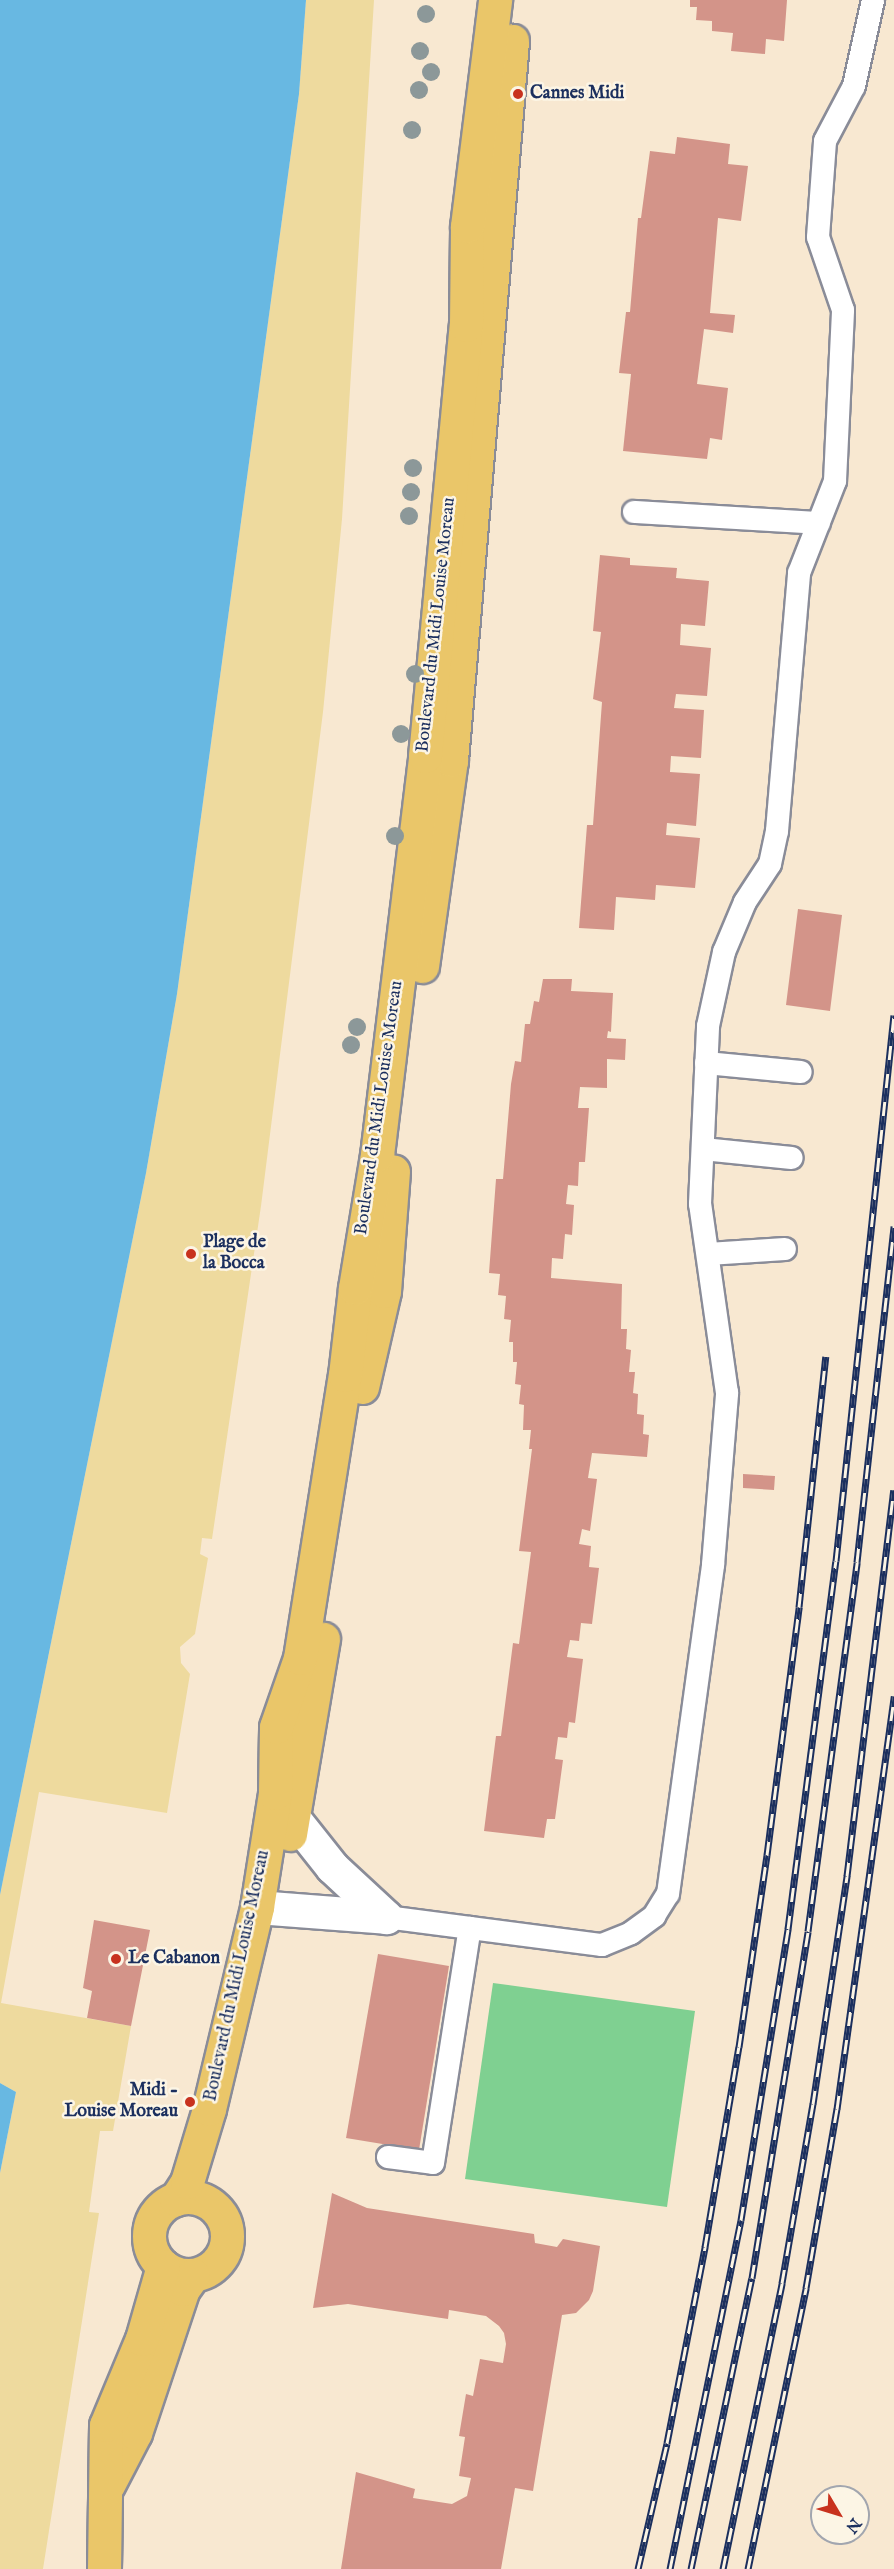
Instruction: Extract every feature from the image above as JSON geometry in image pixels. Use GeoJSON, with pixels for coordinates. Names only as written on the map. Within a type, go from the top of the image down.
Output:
{"type":"FeatureCollection","features":[{"type":"Feature","properties":{"kind":"main road","name":"Boulevard du Midi Louise Moreau"},"geometry":{"type":"LineString","coordinates":[[265,1908],[275,1793],[276,1727],[300,1658],[345,1375],[355,1288],[378,1143],[425,756],[466,325],[466,226],[495,0]]}},
{"type":"Feature","properties":{"kind":"main road","name":"Boulevard du Midi Louise Moreau"},"geometry":{"type":"LineString","coordinates":[[178,2271],[154,2256],[149,2243],[149,2229],[159,2210],[190,2200],[187,2182],[265,1908],[294,1819],[362,1383],[384,1291],[394,1157],[451,760],[516,0]]}},
{"type":"Feature","properties":{"kind":"main road"},"geometry":{"type":"LineString","coordinates":[[104,2569],[105,2492],[135,2433],[183,2289],[178,2271],[210,2268],[219,2259],[225,2247],[226,2233],[223,2220],[216,2209],[190,2200]]}},
{"type":"Feature","properties":{"kind":"street"},"geometry":{"type":"LineString","coordinates":[[294,1819],[332,1867],[386,1917]]}},
{"type":"Feature","properties":{"kind":"street"},"geometry":{"type":"LineString","coordinates":[[265,1908],[386,1917]]}},
{"type":"Feature","properties":{"kind":"lane"},"geometry":{"type":"LineString","coordinates":[[386,1917],[602,1945],[631,1933],[654,1916],[668,1894],[713,1565],[727,1393],[700,1204],[708,1026],[724,952],[745,902],[770,864],[777,831],[800,573],[835,480],[843,310],[818,237],[825,141],[854,86],[873,0]]}},
{"type":"Feature","properties":{"kind":"lane"},"geometry":{"type":"LineString","coordinates":[[634,512],[819,523]]}},
{"type":"Feature","properties":{"kind":"lane"},"geometry":{"type":"LineString","coordinates":[[706,1063],[801,1072]]}},
{"type":"Feature","properties":{"kind":"lane"},"geometry":{"type":"LineString","coordinates":[[703,1149],[792,1158]]}},
{"type":"Feature","properties":{"kind":"lane"},"geometry":{"type":"LineString","coordinates":[[708,1254],[785,1249]]}},
{"type":"Feature","properties":{"kind":"lane"},"geometry":{"type":"LineString","coordinates":[[388,2157],[433,2163],[470,1928]]}},
{"type":"Feature","properties":{"kind":"green space"},"geometry":{"type":"Polygon","coordinates":[[[493,1983],[695,2011],[667,2207],[465,2179],[493,1983]]]}},
{"type":"Feature","properties":{"kind":"sand","name":"Plage de la Bocca"},"geometry":{"type":"Polygon","coordinates":[[[306,0],[374,0],[342,519],[323,712],[261,1206],[212,1539],[202,1538],[200,1554],[208,1558],[195,1634],[180,1647],[181,1663],[190,1674],[167,1813],[39,1792],[1,2003],[131,2026],[113,2131],[100,2131],[89,2212],[99,2213],[43,2569],[0,2569],[0,2173],[16,2092],[0,2083],[0,1895],[146,1173],[177,994],[299,94],[306,0]]]}},
{"type":"Feature","properties":{"kind":"water"},"geometry":{"type":"Polygon","coordinates":[[[0,0],[306,0],[299,94],[177,994],[146,1173],[0,1895],[0,0]]]}},
{"type":"Feature","properties":{"kind":"water"},"geometry":{"type":"Polygon","coordinates":[[[0,2083],[16,2092],[0,2173],[0,2083]]]}},
{"type":"Feature","properties":{"kind":"building"},"geometry":{"type":"Polygon","coordinates":[[[690,0],[787,0],[784,41],[766,39],[765,54],[731,51],[733,33],[712,31],[712,21],[696,20],[697,7],[690,7],[690,0]]]}},
{"type":"Feature","properties":{"kind":"building"},"geometry":{"type":"Polygon","coordinates":[[[677,137],[730,144],[728,164],[748,166],[741,221],[718,218],[710,313],[735,315],[733,333],[704,329],[697,384],[728,388],[722,440],[710,438],[707,459],[623,451],[631,374],[619,373],[626,312],[630,312],[638,218],[641,218],[650,151],[675,154],[677,137]]]}},
{"type":"Feature","properties":{"kind":"building"},"geometry":{"type":"Polygon","coordinates":[[[600,555],[630,558],[630,565],[677,568],[676,578],[709,581],[705,626],[681,624],[680,645],[711,648],[707,696],[676,694],[674,708],[704,710],[701,758],[671,756],[670,772],[700,774],[696,826],[667,823],[666,835],[700,838],[695,888],[656,885],[655,900],[616,897],[614,930],[579,928],[587,825],[593,825],[602,702],[593,699],[601,632],[593,631],[600,555]]]}},
{"type":"Feature","properties":{"kind":"building"},"geometry":{"type":"Polygon","coordinates":[[[798,909],[842,915],[830,1011],[786,1005],[798,909]]]}},
{"type":"Feature","properties":{"kind":"building"},"geometry":{"type":"Polygon","coordinates":[[[543,979],[572,979],[571,991],[613,993],[611,1032],[608,1031],[607,1038],[626,1039],[625,1060],[607,1059],[607,1088],[580,1087],[578,1108],[589,1108],[585,1162],[579,1162],[578,1186],[568,1185],[566,1204],[574,1205],[572,1235],[565,1234],[563,1259],[552,1258],[551,1278],[622,1284],[621,1329],[627,1329],[626,1349],[631,1350],[629,1372],[635,1372],[633,1393],[638,1394],[637,1414],[644,1415],[643,1434],[649,1435],[647,1457],[592,1453],[588,1478],[597,1479],[590,1531],[582,1529],[579,1544],[591,1546],[589,1567],[599,1568],[592,1624],[581,1623],[579,1641],[570,1640],[567,1657],[583,1659],[575,1723],[569,1722],[567,1738],[558,1737],[555,1759],[563,1760],[555,1819],[547,1819],[544,1838],[484,1831],[496,1736],[501,1736],[513,1643],[519,1644],[531,1552],[519,1551],[532,1449],[529,1449],[531,1430],[523,1430],[524,1405],[519,1404],[521,1385],[515,1384],[517,1362],[513,1362],[513,1342],[509,1342],[511,1320],[504,1319],[506,1296],[498,1295],[500,1274],[489,1273],[496,1179],[503,1179],[515,1061],[521,1062],[525,1024],[530,1024],[534,1001],[539,1002],[543,979]]]}},
{"type":"Feature","properties":{"kind":"building"},"geometry":{"type":"Polygon","coordinates":[[[743,1474],[775,1476],[774,1490],[743,1488],[743,1474]]]}},
{"type":"Feature","properties":{"kind":"building","name":"Le Cabanon"},"geometry":{"type":"Polygon","coordinates":[[[94,1920],[150,1930],[131,2026],[87,2018],[92,1991],[83,1988],[94,1920]]]}},
{"type":"Feature","properties":{"kind":"building"},"geometry":{"type":"Polygon","coordinates":[[[378,1954],[449,1966],[419,2150],[346,2138],[378,1954]]]}},
{"type":"Feature","properties":{"kind":"building"},"geometry":{"type":"Polygon","coordinates":[[[332,2193],[367,2208],[534,2234],[535,2243],[557,2247],[563,2239],[600,2246],[593,2291],[589,2300],[576,2313],[562,2315],[533,2491],[515,2488],[501,2569],[341,2569],[356,2472],[415,2489],[413,2498],[452,2504],[467,2496],[471,2478],[459,2476],[465,2437],[459,2436],[466,2394],[473,2396],[480,2359],[503,2363],[506,2344],[504,2333],[499,2326],[486,2316],[449,2310],[448,2319],[348,2304],[313,2308],[332,2193]]]}},
{"type":"Feature","properties":{"kind":"railway"},"geometry":{"type":"LineString","coordinates":[[670,2569],[741,2220],[788,1929],[836,1561],[894,1015]]}},
{"type":"Feature","properties":{"kind":"railway"},"geometry":{"type":"LineString","coordinates":[[691,2569],[752,2278],[808,1931],[857,1562],[894,1226]]}},
{"type":"Feature","properties":{"kind":"railway"},"geometry":{"type":"LineString","coordinates":[[638,2569],[667,2443],[705,2247],[739,2047],[767,1855],[799,1607],[826,1356]]}},
{"type":"Feature","properties":{"kind":"railway"},"geometry":{"type":"LineString","coordinates":[[723,2569],[782,2283],[813,2104],[847,1876],[894,1490]]}},
{"type":"Feature","properties":{"kind":"railway"},"geometry":{"type":"LineString","coordinates":[[748,2569],[806,2288],[837,2109],[894,1696]]}},
{"type":"Feature","properties":{"kind":"place","name":"Cannes Midi"},"geometry":{"type":"Point","coordinates":[518,94]}},
{"type":"Feature","properties":{"kind":"place","name":"Plage de la Bocca"},"geometry":{"type":"Point","coordinates":[191,1254]}},
{"type":"Feature","properties":{"kind":"place","name":"Le Cabanon"},"geometry":{"type":"Point","coordinates":[116,1959]}},
{"type":"Feature","properties":{"kind":"place","name":"Midi - Louise Moreau"},"geometry":{"type":"Point","coordinates":[190,2102]}}]}
